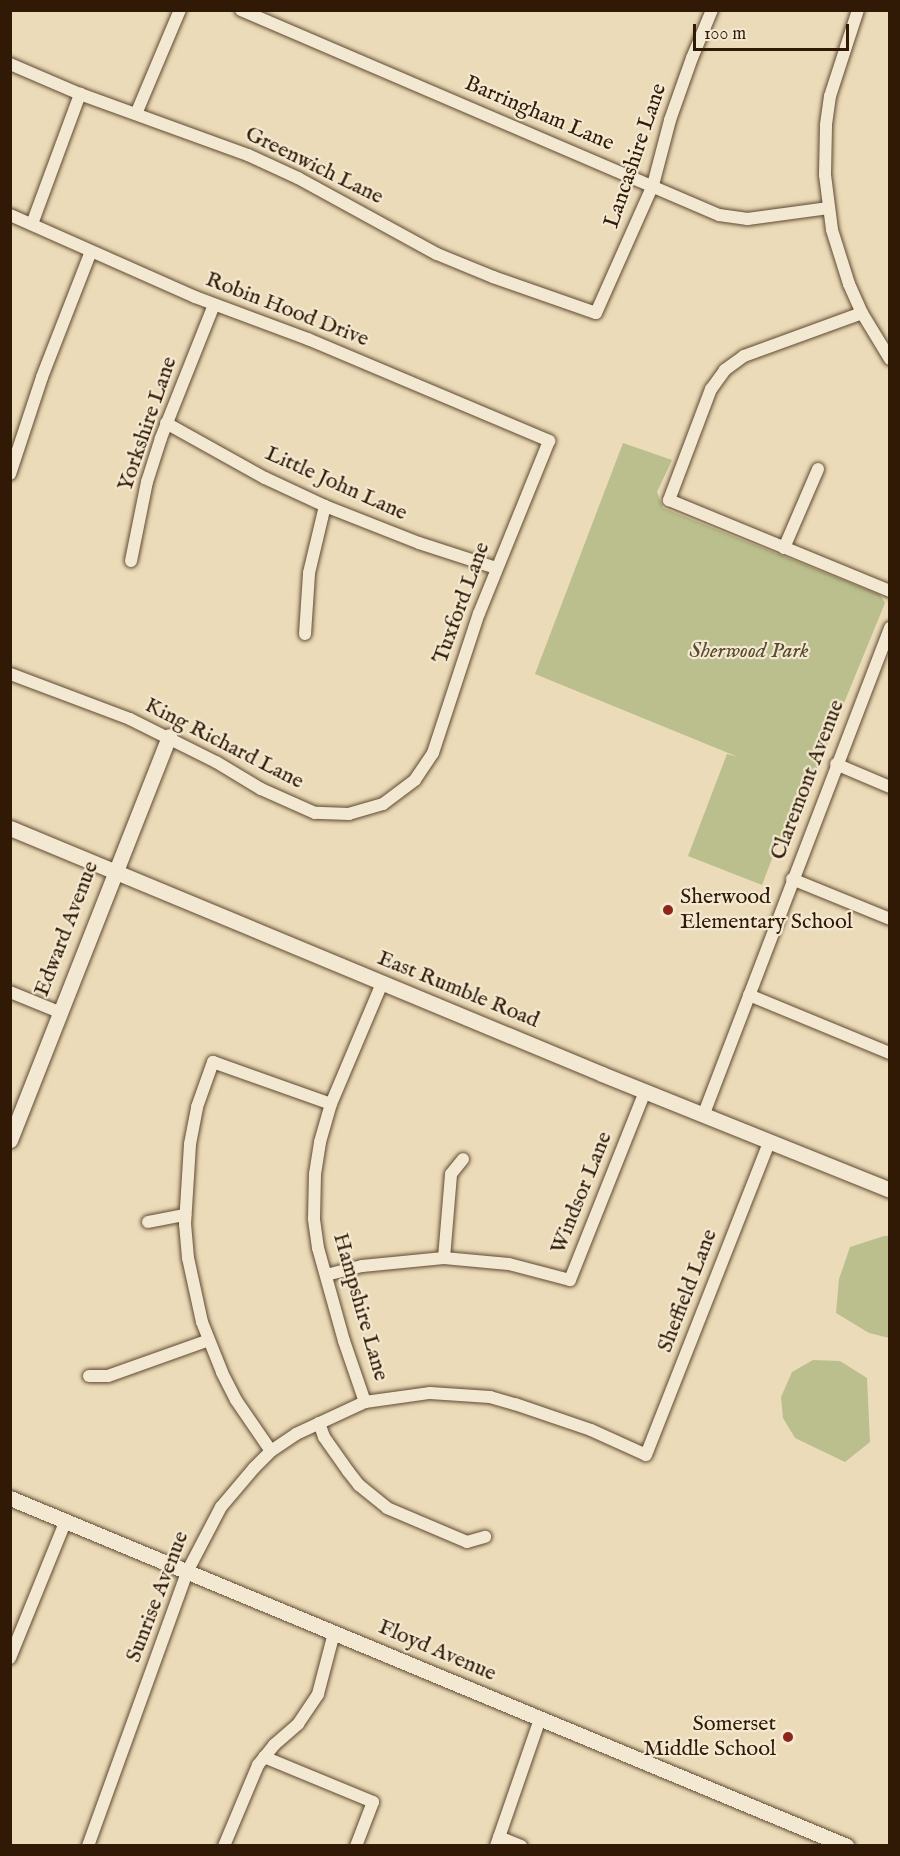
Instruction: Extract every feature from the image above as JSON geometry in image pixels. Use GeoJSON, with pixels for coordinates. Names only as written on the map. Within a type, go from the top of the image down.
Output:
{"type":"FeatureCollection","features":[{"type":"Feature","properties":{"kind":"street"},"geometry":{"type":"LineString","coordinates":[[136,114],[180,10]]}},
{"type":"Feature","properties":{"kind":"street","name":"Barringham Lane"},"geometry":{"type":"LineString","coordinates":[[240,10],[719,215],[748,219],[828,208]]}},
{"type":"Feature","properties":{"kind":"street","name":"Lancashire Lane"},"geometry":{"type":"LineString","coordinates":[[596,313],[653,185],[674,110],[712,10]]}},
{"type":"Feature","properties":{"kind":"street"},"geometry":{"type":"LineString","coordinates":[[858,10],[837,68],[826,126],[825,175],[828,208],[840,257],[862,313],[890,359]]}},
{"type":"Feature","properties":{"kind":"street","name":"Greenwich Lane"},"geometry":{"type":"LineString","coordinates":[[10,63],[80,94],[197,135],[298,178],[437,254],[493,277],[596,313]]}},
{"type":"Feature","properties":{"kind":"street"},"geometry":{"type":"LineString","coordinates":[[32,224],[80,94]]}},
{"type":"Feature","properties":{"kind":"street","name":"Robin Hood Drive"},"geometry":{"type":"LineString","coordinates":[[10,215],[214,304],[308,339],[549,441]]}},
{"type":"Feature","properties":{"kind":"street"},"geometry":{"type":"LineString","coordinates":[[10,474],[42,377],[91,251]]}},
{"type":"Feature","properties":{"kind":"street","name":"Yorkshire Lane"},"geometry":{"type":"LineString","coordinates":[[131,561],[147,482],[166,423],[214,304]]}},
{"type":"Feature","properties":{"kind":"street"},"geometry":{"type":"LineString","coordinates":[[862,313],[744,356],[725,370],[711,389],[669,500],[890,591]]}},
{"type":"Feature","properties":{"kind":"street","name":"Little John Lane"},"geometry":{"type":"LineString","coordinates":[[166,423],[244,467],[325,506],[419,543],[496,568]]}},
{"type":"Feature","properties":{"kind":"street","name":"Tuxford Lane"},"geometry":{"type":"LineString","coordinates":[[415,780],[425,767],[439,738],[458,675],[496,568],[549,441]]}},
{"type":"Feature","properties":{"kind":"street"},"geometry":{"type":"LineString","coordinates":[[784,548],[818,469]]}},
{"type":"Feature","properties":{"kind":"street"},"geometry":{"type":"LineString","coordinates":[[305,633],[309,573],[325,506]]}},
{"type":"Feature","properties":{"kind":"street","name":"Claremont Avenue"},"geometry":{"type":"LineString","coordinates":[[703,1116],[836,764],[885,654],[890,628]]}},
{"type":"Feature","properties":{"kind":"street","name":"King Richard Lane"},"geometry":{"type":"LineString","coordinates":[[10,674],[84,699],[169,736],[261,789],[315,813],[341,814],[368,810],[392,799],[415,780]]}},
{"type":"Feature","properties":{"kind":"street","name":"Edward Avenue"},"geometry":{"type":"LineString","coordinates":[[10,1140],[169,736]]}},
{"type":"Feature","properties":{"kind":"street"},"geometry":{"type":"LineString","coordinates":[[836,764],[890,787]]}},
{"type":"Feature","properties":{"kind":"street","name":"East Rumble Road"},"geometry":{"type":"LineString","coordinates":[[10,828],[703,1116],[890,1190]]}},
{"type":"Feature","properties":{"kind":"street"},"geometry":{"type":"LineString","coordinates":[[792,879],[890,919]]}},
{"type":"Feature","properties":{"kind":"street","name":"Hampshire Lane"},"geometry":{"type":"LineString","coordinates":[[365,1402],[326,1275],[314,1218],[315,1174],[320,1142],[331,1104],[381,983]]}},
{"type":"Feature","properties":{"kind":"street"},"geometry":{"type":"LineString","coordinates":[[10,992],[59,1012]]}},
{"type":"Feature","properties":{"kind":"street"},"geometry":{"type":"LineString","coordinates":[[749,995],[890,1053]]}},
{"type":"Feature","properties":{"kind":"street"},"geometry":{"type":"LineString","coordinates":[[271,1451],[236,1400],[209,1340],[191,1279],[185,1215],[190,1144],[197,1107],[213,1062],[331,1104]]}},
{"type":"Feature","properties":{"kind":"street","name":"Windsor Lane"},"geometry":{"type":"LineString","coordinates":[[326,1275],[372,1264],[444,1258],[509,1264],[570,1280],[645,1092]]}},
{"type":"Feature","properties":{"kind":"street","name":"Sheffield Lane"},"geometry":{"type":"LineString","coordinates":[[646,1455],[768,1142]]}},
{"type":"Feature","properties":{"kind":"street"},"geometry":{"type":"LineString","coordinates":[[444,1258],[451,1174],[463,1159]]}},
{"type":"Feature","properties":{"kind":"street"},"geometry":{"type":"LineString","coordinates":[[148,1222],[185,1215]]}},
{"type":"Feature","properties":{"kind":"street"},"geometry":{"type":"LineString","coordinates":[[89,1376],[108,1376],[209,1340]]}},
{"type":"Feature","properties":{"kind":"street","name":"Sunrise Avenue"},"geometry":{"type":"LineString","coordinates":[[88,1845],[187,1572],[221,1507],[238,1484],[271,1451],[296,1434],[365,1402],[430,1393],[490,1397],[591,1430],[646,1455]]}},
{"type":"Feature","properties":{"kind":"street"},"geometry":{"type":"LineString","coordinates":[[319,1423],[324,1437],[348,1471],[366,1491],[387,1508],[467,1542],[485,1537]]}},
{"type":"Feature","properties":{"kind":"street","name":"Floyd Avenue"},"geometry":{"type":"LineString","coordinates":[[10,1498],[847,1845]]}},
{"type":"Feature","properties":{"kind":"street"},"geometry":{"type":"LineString","coordinates":[[10,1658],[66,1520]]}},
{"type":"Feature","properties":{"kind":"street"},"geometry":{"type":"LineString","coordinates":[[224,1845],[250,1780],[264,1757],[310,1708],[318,1694],[334,1633]]}},
{"type":"Feature","properties":{"kind":"street"},"geometry":{"type":"LineString","coordinates":[[520,1845],[497,1841],[540,1719]]}},
{"type":"Feature","properties":{"kind":"street"},"geometry":{"type":"LineString","coordinates":[[264,1757],[373,1803],[356,1845]]}},
{"type":"Feature","properties":{"kind":"green space","name":"Sherwood Park"},"geometry":{"type":"Polygon","coordinates":[[[623,443],[672,460],[657,492],[663,508],[880,595],[885,603],[810,786],[801,783],[762,885],[688,856],[727,754],[738,757],[535,674],[623,443]]]}},
{"type":"Feature","properties":{"kind":"green space"},"geometry":{"type":"Polygon","coordinates":[[[889,1236],[889,1338],[869,1333],[836,1313],[839,1279],[850,1247],[889,1236]]]}},
{"type":"Feature","properties":{"kind":"green space"},"geometry":{"type":"Polygon","coordinates":[[[813,1360],[840,1361],[867,1378],[870,1442],[845,1462],[795,1438],[783,1418],[781,1397],[792,1372],[813,1360]]]}},
{"type":"Feature","properties":{"kind":"place","name":"Sherwood Elementary School"},"geometry":{"type":"Point","coordinates":[668,910]}},
{"type":"Feature","properties":{"kind":"place","name":"Somerset Middle School"},"geometry":{"type":"Point","coordinates":[788,1737]}}]}
